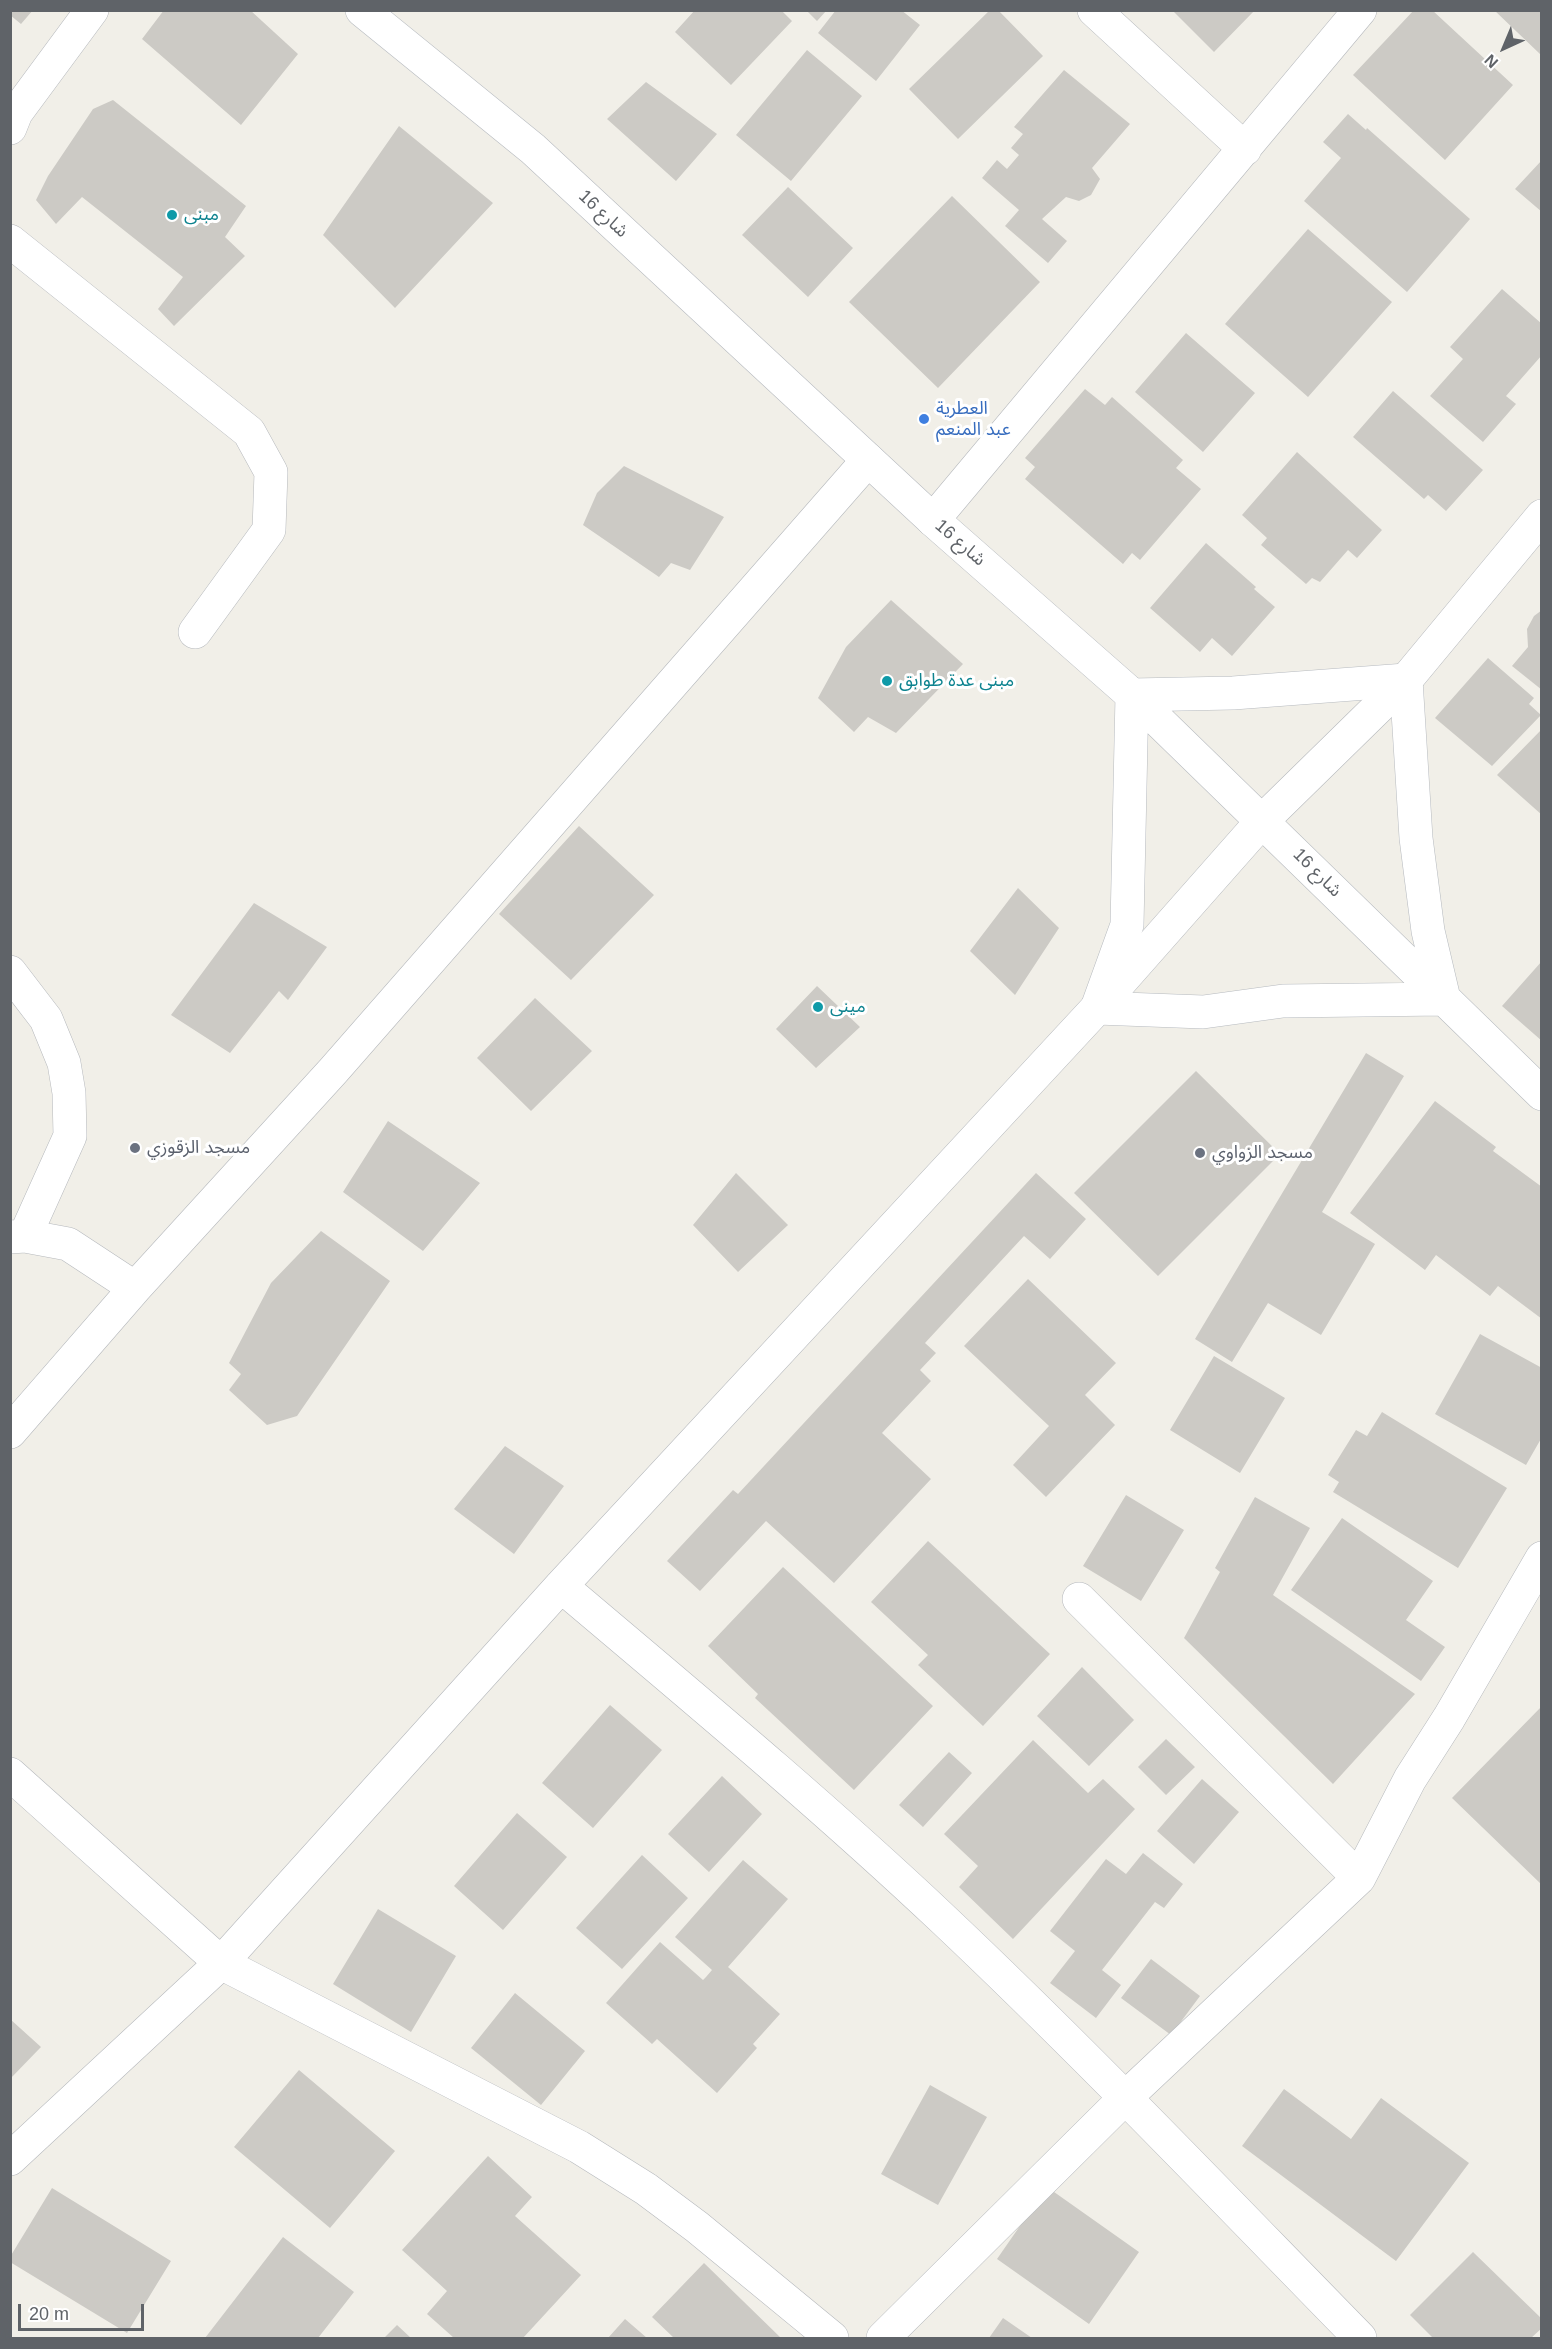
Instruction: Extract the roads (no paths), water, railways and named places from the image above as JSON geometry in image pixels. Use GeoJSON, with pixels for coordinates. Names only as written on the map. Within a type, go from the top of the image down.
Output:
{"type":"FeatureCollection","features":[{"type":"Feature","properties":{"kind":"street"},"geometry":{"type":"LineString","coordinates":[[12,117],[92,10]]}},
{"type":"Feature","properties":{"kind":"street","name":"شارع 16"},"geometry":{"type":"LineString","coordinates":[[362,10],[532,149],[933,520],[1132,695],[1542,1094]]}},
{"type":"Feature","properties":{"kind":"street"},"geometry":{"type":"LineString","coordinates":[[1094,10],[1245,149]]}},
{"type":"Feature","properties":{"kind":"street"},"geometry":{"type":"LineString","coordinates":[[933,520],[1360,10]]}},
{"type":"Feature","properties":{"kind":"street"},"geometry":{"type":"LineString","coordinates":[[10,241],[249,432],[271,472],[269,530],[195,632]]}},
{"type":"Feature","properties":{"kind":"street"},"geometry":{"type":"LineString","coordinates":[[10,1432],[135,1288],[333,1071],[868,460]]}},
{"type":"Feature","properties":{"kind":"street"},"geometry":{"type":"LineString","coordinates":[[10,2159],[221,1963],[561,1586],[1097,1008],[1263,820],[1406,680],[1542,516]]}},
{"type":"Feature","properties":{"kind":"street"},"geometry":{"type":"LineString","coordinates":[[1097,1008],[1127,925],[1132,695],[1233,693],[1406,680]]}},
{"type":"Feature","properties":{"kind":"street"},"geometry":{"type":"LineString","coordinates":[[1097,1008],[1203,1012],[1282,1001],[1444,999],[1428,930],[1416,838],[1406,680]]}},
{"type":"Feature","properties":{"kind":"street"},"geometry":{"type":"LineString","coordinates":[[10,972],[46,1019],[64,1063],[69,1093],[70,1136],[18,1237],[68,1244],[135,1288]]}},
{"type":"Feature","properties":{"kind":"street"},"geometry":{"type":"LineString","coordinates":[[883,2338],[1125,2098],[1359,1878],[1410,1779],[1449,1718],[1542,1558]]}},
{"type":"Feature","properties":{"kind":"street"},"geometry":{"type":"LineString","coordinates":[[561,1586],[750,1747],[944,1920],[1125,2098],[1360,2338]]}},
{"type":"Feature","properties":{"kind":"street"},"geometry":{"type":"LineString","coordinates":[[1079,1599],[1359,1878]]}},
{"type":"Feature","properties":{"kind":"street"},"geometry":{"type":"LineString","coordinates":[[10,1774],[221,1963],[579,2147],[646,2189],[697,2227],[832,2338]]}},
{"type":"Feature","properties":{"kind":"place","name":"مبنى"},"geometry":{"type":"Point","coordinates":[172,215]}},
{"type":"Feature","properties":{"kind":"place","name":"العطرية عبد المنعم"},"geometry":{"type":"Point","coordinates":[924,419]}},
{"type":"Feature","properties":{"kind":"place","name":"مبنى عدة طوابق"},"geometry":{"type":"Point","coordinates":[887,681]}},
{"type":"Feature","properties":{"kind":"place","name":"مينى"},"geometry":{"type":"Point","coordinates":[818,1007]}},
{"type":"Feature","properties":{"kind":"place","name":"مسجد الزقوزي"},"geometry":{"type":"Point","coordinates":[135,1148]}},
{"type":"Feature","properties":{"kind":"place","name":"مسجد الزواوي"},"geometry":{"type":"Point","coordinates":[1200,1153]}}]}
